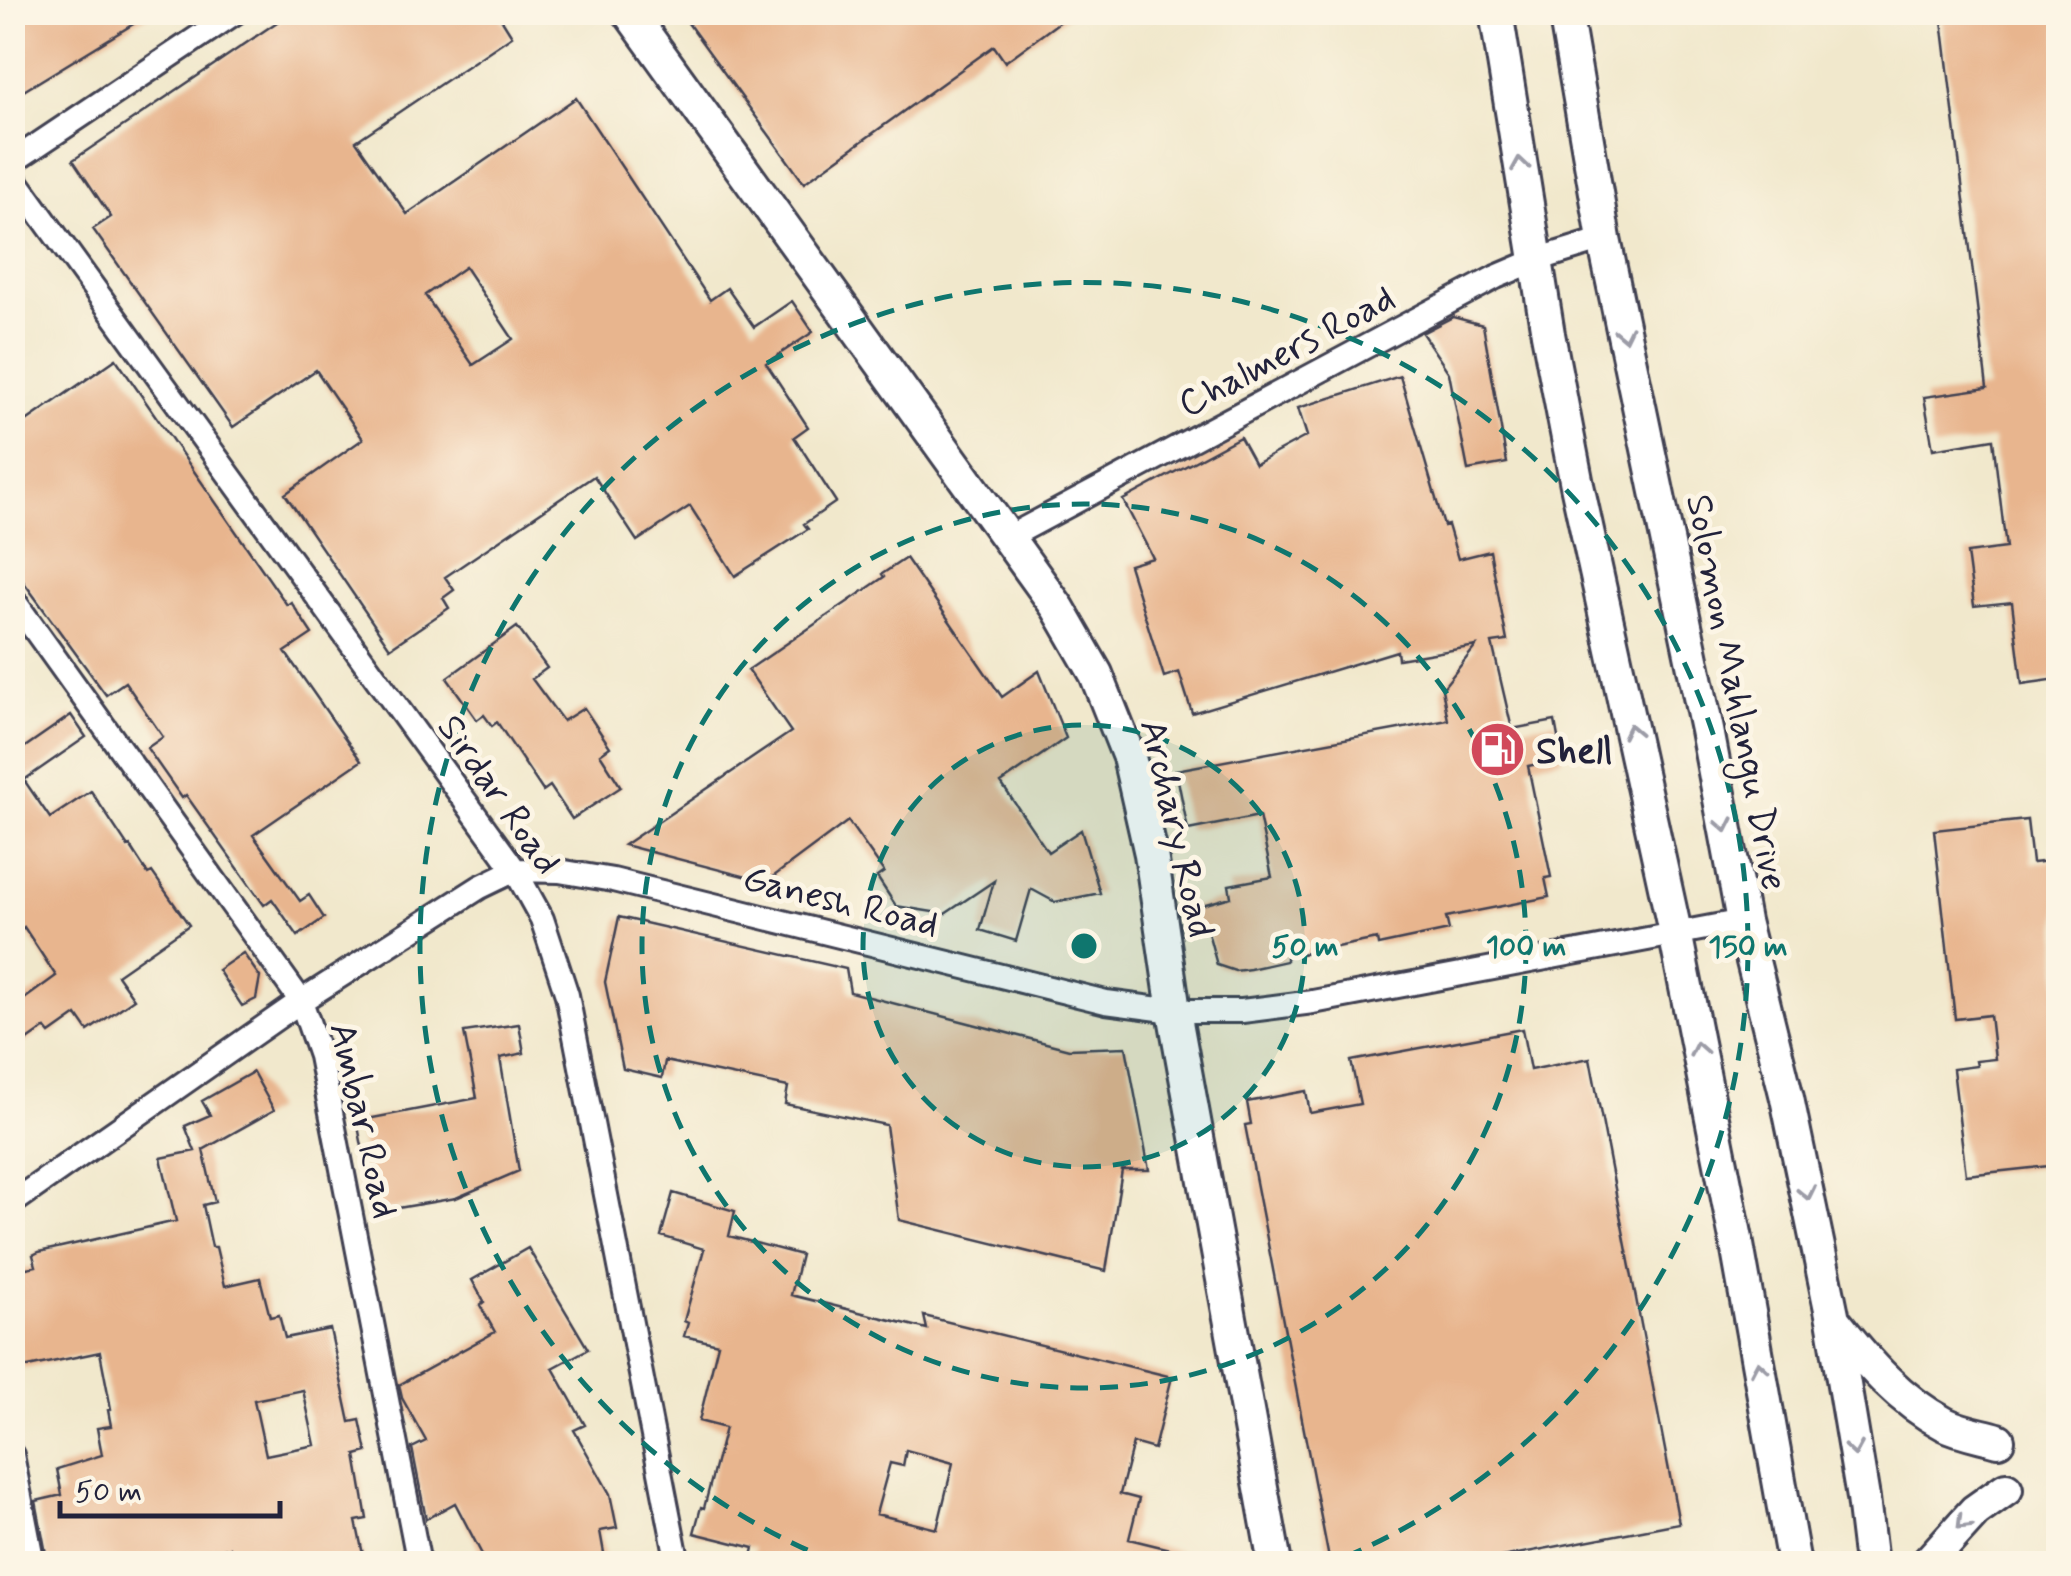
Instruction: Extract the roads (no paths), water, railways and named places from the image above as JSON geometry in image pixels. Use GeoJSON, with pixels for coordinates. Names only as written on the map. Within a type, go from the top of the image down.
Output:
{"type":"FeatureCollection","features":[{"type":"Feature","properties":{"kind":"main road","name":"Archary Road"},"geometry":{"type":"LineString","coordinates":[[629,12],[1058,608],[1096,674],[1128,756],[1151,854],[1174,1011],[1275,1564]]}},
{"type":"Feature","properties":{"kind":"main road"},"geometry":{"type":"LineString","coordinates":[[1496,12],[1577,485],[1675,932],[1794,1564]]}},
{"type":"Feature","properties":{"kind":"main road","name":"Solomon Mahlangu Drive"},"geometry":{"type":"LineString","coordinates":[[1565,12],[1604,239],[1743,921],[1787,1098],[1833,1318],[1870,1564]]}},
{"type":"Feature","properties":{"kind":"main road"},"geometry":{"type":"LineString","coordinates":[[1833,1318],[1869,1364],[1907,1400],[1948,1426],[1998,1440]]}},
{"type":"Feature","properties":{"kind":"main road"},"geometry":{"type":"LineString","coordinates":[[1927,1564],[1975,1511],[2006,1488]]}},
{"type":"Feature","properties":{"kind":"street"},"geometry":{"type":"LineString","coordinates":[[12,162],[236,12]]}},
{"type":"Feature","properties":{"kind":"street","name":"Sirdar Road"},"geometry":{"type":"LineString","coordinates":[[12,175],[515,870],[542,919],[567,995],[678,1564]]}},
{"type":"Feature","properties":{"kind":"street","name":"Chalmers Road"},"geometry":{"type":"LineString","coordinates":[[1007,538],[1496,277],[1604,239]]}},
{"type":"Feature","properties":{"kind":"street","name":"Ambar Road"},"geometry":{"type":"LineString","coordinates":[[12,598],[301,1002],[323,1072],[419,1564]]}},
{"type":"Feature","properties":{"kind":"street","name":"Ganesh Road"},"geometry":{"type":"LineString","coordinates":[[12,1203],[301,1002],[480,887],[515,870],[559,871],[602,878],[1106,1002],[1174,1011],[1242,1011],[1314,1002],[1743,921]]}},
{"type":"Feature","properties":{"kind":"street"},"geometry":{"type":"LineString","coordinates":[[12,1455],[33,1564]]}},
{"type":"Feature","properties":{"kind":"place","name":"Shell"},"geometry":{"type":"Point","coordinates":[1497,750]}}]}
